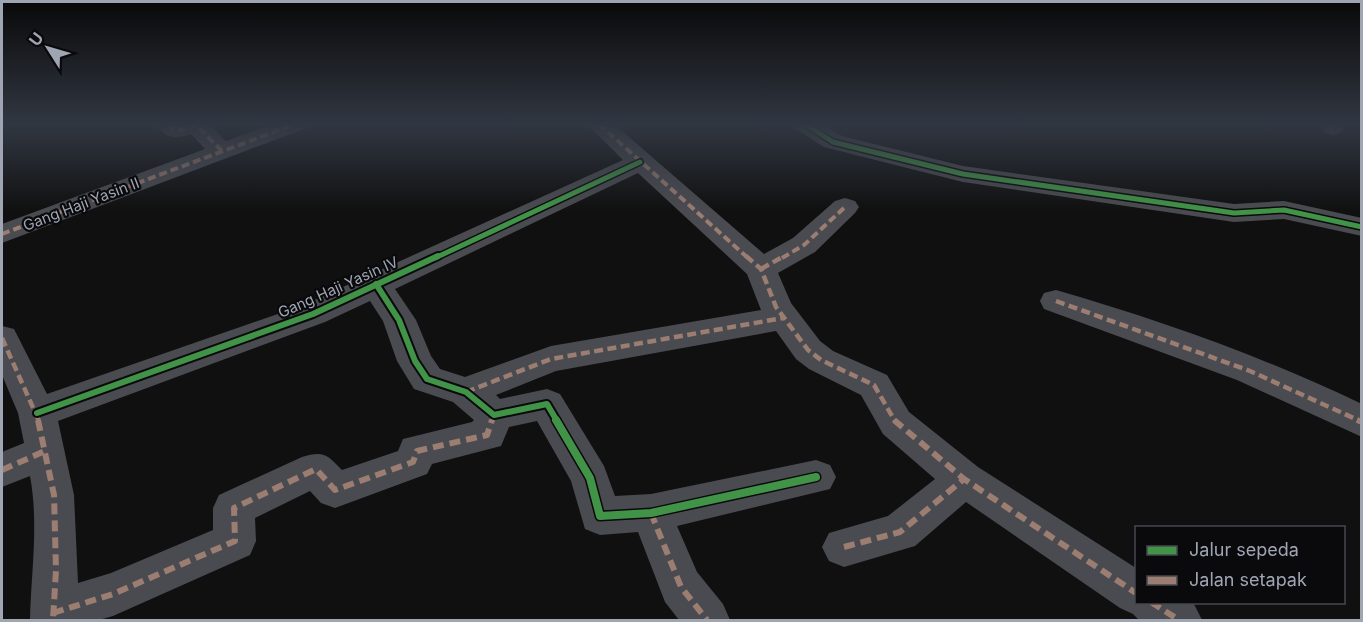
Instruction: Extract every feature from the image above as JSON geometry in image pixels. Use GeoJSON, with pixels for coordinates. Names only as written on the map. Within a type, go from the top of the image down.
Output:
{"type":"FeatureCollection","features":[{"type":"Feature","properties":{"kind":"street","name":"Gang Haji Yasin II"},"geometry":{"type":"LineString","coordinates":[[2,234],[217,153]]}},
{"type":"Feature","properties":{"kind":"street"},"geometry":{"type":"LineString","coordinates":[[630,153],[761,269],[783,318],[808,350],[821,360],[874,385],[879,390],[896,423],[964,479],[1135,592]]}},
{"type":"Feature","properties":{"kind":"street"},"geometry":{"type":"LineString","coordinates":[[878,153],[963,174],[1234,213],[1284,210],[1362,227]]}},
{"type":"Feature","properties":{"kind":"street","name":"Gang Haji Yasin IV"},"geometry":{"type":"LineString","coordinates":[[37,413],[313,314],[640,162]]}},
{"type":"Feature","properties":{"kind":"street"},"geometry":{"type":"LineString","coordinates":[[761,269],[804,245],[845,207]]}},
{"type":"Feature","properties":{"kind":"street"},"geometry":{"type":"LineString","coordinates":[[376,284],[399,320],[415,361],[427,379],[480,403],[547,404],[590,478],[600,516],[651,513],[816,477]]}},
{"type":"Feature","properties":{"kind":"street"},"geometry":{"type":"LineString","coordinates":[[1056,302],[1191,347],[1335,408],[1362,422]]}},
{"type":"Feature","properties":{"kind":"street"},"geometry":{"type":"LineString","coordinates":[[480,403],[550,359],[783,318]]}},
{"type":"Feature","properties":{"kind":"street"},"geometry":{"type":"LineString","coordinates":[[2,338],[37,413],[54,495],[56,570],[53,617],[113,594],[235,541],[234,508],[316,469],[335,490],[413,462],[417,451],[487,435],[480,403]]}},
{"type":"Feature","properties":{"kind":"street"},"geometry":{"type":"LineString","coordinates":[[2,470],[45,451]]}},
{"type":"Feature","properties":{"kind":"street"},"geometry":{"type":"LineString","coordinates":[[844,548],[900,532],[964,479]]}},
{"type":"Feature","properties":{"kind":"street"},"geometry":{"type":"LineString","coordinates":[[651,513],[681,586],[706,621]]}},
{"type":"Feature","properties":{"kind":"street"},"geometry":{"type":"LineString","coordinates":[[1153,604],[1179,621]]}},
{"type":"Feature","properties":{"kind":"marked path"},"geometry":{"type":"LineString","coordinates":[[2,234],[218,153]]}},
{"type":"Feature","properties":{"kind":"marked path"},"geometry":{"type":"LineString","coordinates":[[631,153],[761,269],[776,307],[808,350],[821,360],[874,385],[879,390],[896,423],[964,479]]}},
{"type":"Feature","properties":{"kind":"marked path"},"geometry":{"type":"LineString","coordinates":[[761,269],[804,245],[845,207]]}},
{"type":"Feature","properties":{"kind":"marked path"},"geometry":{"type":"LineString","coordinates":[[1056,301],[1173,341],[1288,386],[1362,422]]}},
{"type":"Feature","properties":{"kind":"marked path"},"geometry":{"type":"LineString","coordinates":[[466,392],[551,359],[783,318]]}},
{"type":"Feature","properties":{"kind":"marked path"},"geometry":{"type":"LineString","coordinates":[[2,338],[37,413],[54,495],[56,570],[53,620]]}},
{"type":"Feature","properties":{"kind":"marked path"},"geometry":{"type":"LineString","coordinates":[[53,613],[113,594],[235,541],[234,508],[316,469],[335,490],[413,462],[417,451],[487,435],[494,415]]}},
{"type":"Feature","properties":{"kind":"marked path"},"geometry":{"type":"LineString","coordinates":[[2,470],[45,451]]}},
{"type":"Feature","properties":{"kind":"marked path"},"geometry":{"type":"LineString","coordinates":[[844,547],[900,532],[964,479],[1135,592]]}},
{"type":"Feature","properties":{"kind":"marked path"},"geometry":{"type":"LineString","coordinates":[[651,513],[681,587],[707,620]]}},
{"type":"Feature","properties":{"kind":"marked path"},"geometry":{"type":"LineString","coordinates":[[1154,604],[1179,620]]}},
{"type":"Feature","properties":{"kind":"cycle path"},"geometry":{"type":"LineString","coordinates":[[878,153],[963,174],[1234,213],[1284,210],[1362,227]]}},
{"type":"Feature","properties":{"kind":"cycle path"},"geometry":{"type":"LineString","coordinates":[[37,413],[313,314],[640,162]]}},
{"type":"Feature","properties":{"kind":"cycle path"},"geometry":{"type":"LineString","coordinates":[[376,284],[399,320],[415,361],[427,379],[466,392],[494,415],[547,404],[590,478],[600,516],[651,513],[816,477]]}}]}
